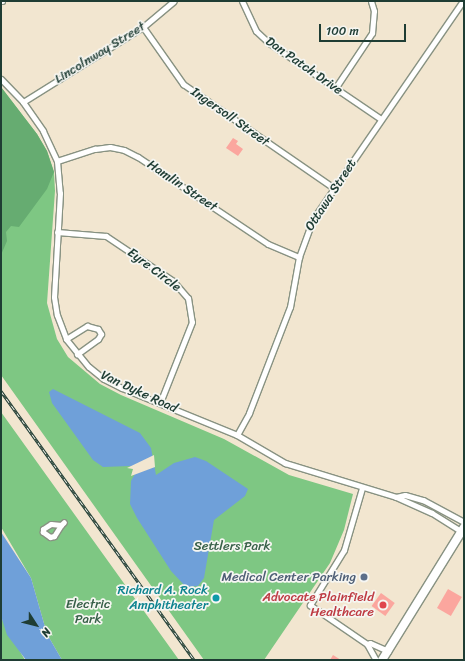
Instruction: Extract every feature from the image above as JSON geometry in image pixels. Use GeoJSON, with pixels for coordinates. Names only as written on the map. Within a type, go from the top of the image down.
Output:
{"type":"FeatureCollection","features":[{"type":"Feature","properties":{"kind":"main road"},"geometry":{"type":"LineString","coordinates":[[382,660],[463,529]]}},
{"type":"Feature","properties":{"kind":"street","name":"Lincolnway Street"},"geometry":{"type":"LineString","coordinates":[[23,102],[143,27],[174,1]]}},
{"type":"Feature","properties":{"kind":"street","name":"Dan Patch Drive"},"geometry":{"type":"LineString","coordinates":[[242,1],[256,31],[269,43],[336,87],[381,119]]}},
{"type":"Feature","properties":{"kind":"street"},"geometry":{"type":"LineString","coordinates":[[336,87],[372,33],[374,11],[371,1]]}},
{"type":"Feature","properties":{"kind":"street","name":"Ottawa Street"},"geometry":{"type":"LineString","coordinates":[[237,435],[249,413],[290,307],[299,257],[314,219],[463,1]]}},
{"type":"Feature","properties":{"kind":"street","name":"Ingersoll Street"},"geometry":{"type":"LineString","coordinates":[[143,27],[183,84],[334,188]]}},
{"type":"Feature","properties":{"kind":"street","name":"Van Dyke Road"},"geometry":{"type":"LineString","coordinates":[[1,79],[23,102],[43,131],[57,161],[61,180],[54,297],[57,315],[66,339],[77,354],[104,379],[237,435],[285,463],[362,488],[396,497],[463,529]]}},
{"type":"Feature","properties":{"kind":"street","name":"Hamlin Street"},"geometry":{"type":"LineString","coordinates":[[57,161],[95,149],[110,147],[124,150],[138,156],[268,244],[299,257]]}},
{"type":"Feature","properties":{"kind":"street","name":"Eyre Circle"},"geometry":{"type":"LineString","coordinates":[[57,232],[106,236],[173,281],[188,298],[192,322],[160,403]]}},
{"type":"Feature","properties":{"kind":"street"},"geometry":{"type":"LineString","coordinates":[[66,339],[87,326],[98,329],[101,334],[98,339],[77,354]]}},
{"type":"Feature","properties":{"kind":"street"},"geometry":{"type":"LineString","coordinates":[[362,488],[344,550],[310,605],[367,644],[376,660]]}},
{"type":"Feature","properties":{"kind":"street","name":"Van Dyke Road"},"geometry":{"type":"LineString","coordinates":[[396,497],[406,495],[423,500],[464,522]]}},
{"type":"Feature","properties":{"kind":"street"},"geometry":{"type":"LineString","coordinates":[[367,644],[370,643],[388,651]]}},
{"type":"Feature","properties":{"kind":"green space","name":"Settlers Park"},"geometry":{"type":"Polygon","coordinates":[[[1,87],[37,134],[47,151],[54,172],[55,191],[47,303],[57,339],[68,357],[100,384],[121,395],[224,439],[289,475],[353,494],[344,530],[330,563],[264,660],[204,660],[1,375],[1,87]]]}},
{"type":"Feature","properties":{"kind":"green space"},"geometry":{"type":"Polygon","coordinates":[[[1,87],[37,134],[47,151],[54,172],[47,189],[19,227],[11,226],[6,232],[7,241],[1,255],[1,87]]]}},
{"type":"Feature","properties":{"kind":"green space","name":"Electric Park"},"geometry":{"type":"Polygon","coordinates":[[[1,412],[179,660],[62,660],[47,634],[31,578],[1,527],[1,412]]]}},
{"type":"Feature","properties":{"kind":"green space"},"geometry":{"type":"Polygon","coordinates":[[[1,617],[22,655],[25,660],[1,660],[1,617]]]}},
{"type":"Feature","properties":{"kind":"water"},"geometry":{"type":"Polygon","coordinates":[[[53,389],[140,433],[151,448],[156,475],[174,463],[195,457],[206,461],[248,489],[245,496],[214,520],[204,578],[198,586],[186,587],[171,571],[137,518],[130,504],[131,481],[136,472],[135,468],[130,466],[103,467],[93,460],[52,403],[49,392],[53,389]]]}},
{"type":"Feature","properties":{"kind":"water"},"geometry":{"type":"Polygon","coordinates":[[[1,532],[31,578],[47,634],[62,660],[26,660],[7,635],[1,616],[1,532]]]}},
{"type":"Feature","properties":{"kind":"pier"},"geometry":{"type":"Polygon","coordinates":[[[154,455],[155,467],[131,476],[133,469],[127,468],[154,455]]]}},
{"type":"Feature","properties":{"kind":"building"},"geometry":{"type":"Polygon","coordinates":[[[233,138],[238,141],[236,144],[243,149],[238,156],[226,148],[233,138]]]}},
{"type":"Feature","properties":{"kind":"building"},"geometry":{"type":"Polygon","coordinates":[[[448,589],[462,597],[451,616],[437,608],[448,589]]]}},
{"type":"Feature","properties":{"kind":"building","name":"Advocate Plainfield Healthcare"},"geometry":{"type":"Polygon","coordinates":[[[381,593],[395,603],[385,616],[372,606],[381,593]]]}},
{"type":"Feature","properties":{"kind":"building"},"geometry":{"type":"Polygon","coordinates":[[[333,655],[341,660],[330,660],[333,655]]]}},
{"type":"Feature","properties":{"kind":"railway"},"geometry":{"type":"LineString","coordinates":[[1,391],[194,660]]}},
{"type":"Feature","properties":{"kind":"place","name":"Medical Center Parking"},"geometry":{"type":"Point","coordinates":[364,577]}},
{"type":"Feature","properties":{"kind":"place","name":"Richard A. Rock Amphitheater"},"geometry":{"type":"Point","coordinates":[216,598]}},
{"type":"Feature","properties":{"kind":"place","name":"Advocate Plainfield Healthcare"},"geometry":{"type":"Point","coordinates":[383,605]}}]}
